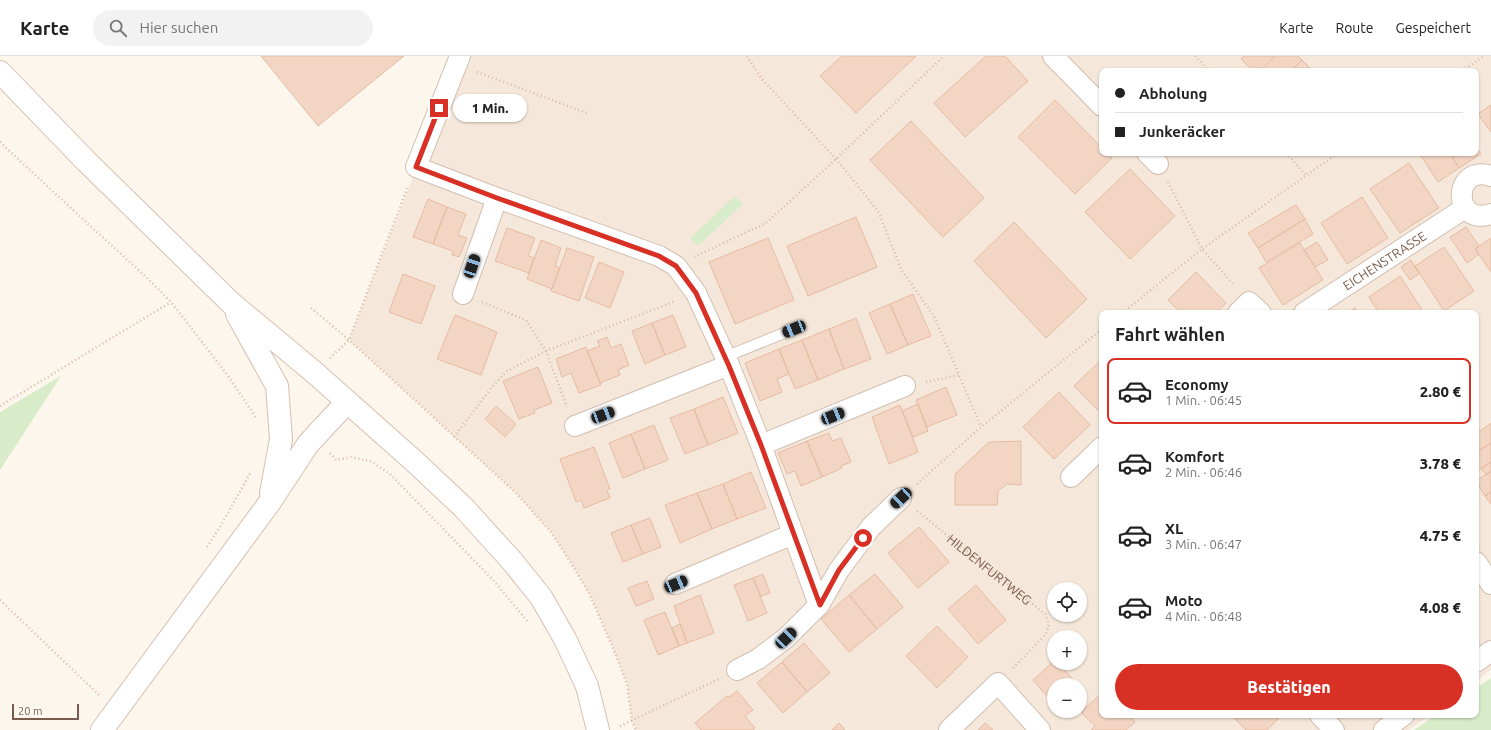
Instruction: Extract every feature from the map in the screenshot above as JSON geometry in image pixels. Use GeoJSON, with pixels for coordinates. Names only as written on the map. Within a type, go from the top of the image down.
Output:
{"type":"FeatureCollection","features":[{"type":"Feature","properties":{"kind":"main road"},"geometry":{"type":"LineString","coordinates":[[0,72],[86,161],[231,304],[315,373],[414,461],[464,508],[512,561],[541,597],[565,639],[587,686],[598,730]]}},
{"type":"Feature","properties":{"kind":"main road"},"geometry":{"type":"LineString","coordinates":[[231,304],[277,386],[281,439],[270,502]]}},
{"type":"Feature","properties":{"kind":"main road"},"geometry":{"type":"LineString","coordinates":[[102,730],[270,502],[308,444],[347,402]]}},
{"type":"Feature","properties":{"kind":"street"},"geometry":{"type":"LineString","coordinates":[[1053,56],[1099,103]]}},
{"type":"Feature","properties":{"kind":"street"},"geometry":{"type":"LineString","coordinates":[[458,60],[416,167],[497,198],[659,256],[676,266],[696,293],[727,361],[761,445],[820,605]]}},
{"type":"Feature","properties":{"kind":"street"},"geometry":{"type":"LineString","coordinates":[[1491,176],[1484,174],[1475,175],[1467,181],[1462,189],[1461,199],[1465,208],[1473,214],[1484,216],[1491,214]]}},
{"type":"Feature","properties":{"kind":"street"},"geometry":{"type":"LineString","coordinates":[[463,294],[497,198]]}},
{"type":"Feature","properties":{"kind":"street","name":"EICHENSTRASSE"},"geometry":{"type":"LineString","coordinates":[[1309,310],[1465,208]]}},
{"type":"Feature","properties":{"kind":"street"},"geometry":{"type":"LineString","coordinates":[[575,426],[727,361]]}},
{"type":"Feature","properties":{"kind":"street"},"geometry":{"type":"LineString","coordinates":[[761,445],[905,386]]}},
{"type":"Feature","properties":{"kind":"street"},"geometry":{"type":"LineString","coordinates":[[1071,477],[1099,450]]}},
{"type":"Feature","properties":{"kind":"street"},"geometry":{"type":"LineString","coordinates":[[737,670],[758,659],[786,638],[820,605],[839,570],[871,527],[901,498]]}},
{"type":"Feature","properties":{"kind":"street"},"geometry":{"type":"LineString","coordinates":[[676,584],[793,534]]}},
{"type":"Feature","properties":{"kind":"street"},"geometry":{"type":"LineString","coordinates":[[1479,566],[1491,584]]}},
{"type":"Feature","properties":{"kind":"street"},"geometry":{"type":"LineString","coordinates":[[1479,660],[1491,651]]}},
{"type":"Feature","properties":{"kind":"street"},"geometry":{"type":"LineString","coordinates":[[949,730],[998,683],[1040,730]]}},
{"type":"Feature","properties":{"kind":"street"},"geometry":{"type":"LineString","coordinates":[[1323,718],[1334,730]]}},
{"type":"Feature","properties":{"kind":"street"},"geometry":{"type":"LineString","coordinates":[[1384,730],[1400,718]]}},
{"type":"Feature","properties":{"kind":"lane"},"geometry":{"type":"LineString","coordinates":[[727,361],[794,329]]}},
{"type":"Feature","properties":{"kind":"path"},"geometry":{"type":"LineString","coordinates":[[747,56],[761,78],[836,159],[878,211],[902,271],[934,316],[981,427]]}},
{"type":"Feature","properties":{"kind":"path"},"geometry":{"type":"LineString","coordinates":[[676,266],[766,223],[836,159],[944,56]]}},
{"type":"Feature","properties":{"kind":"path"},"geometry":{"type":"LineString","coordinates":[[1195,56],[1206,68]]}},
{"type":"Feature","properties":{"kind":"path"},"geometry":{"type":"LineString","coordinates":[[1466,68],[1484,56]]}},
{"type":"Feature","properties":{"kind":"path"},"geometry":{"type":"LineString","coordinates":[[458,60],[587,113]]}},
{"type":"Feature","properties":{"kind":"path"},"geometry":{"type":"LineString","coordinates":[[0,142],[171,302],[226,373],[247,404]]}},
{"type":"Feature","properties":{"kind":"path"},"geometry":{"type":"LineString","coordinates":[[1289,156],[1306,175]]}},
{"type":"Feature","properties":{"kind":"path"},"geometry":{"type":"LineString","coordinates":[[1126,310],[1202,249],[1334,156]]}},
{"type":"Feature","properties":{"kind":"path"},"geometry":{"type":"LineString","coordinates":[[1153,159],[1202,249],[1249,309]]}},
{"type":"Feature","properties":{"kind":"path"},"geometry":{"type":"LineString","coordinates":[[327,360],[348,340],[416,167]]}},
{"type":"Feature","properties":{"kind":"path"},"geometry":{"type":"LineString","coordinates":[[454,437],[492,386],[508,371],[546,351],[696,293]]}},
{"type":"Feature","properties":{"kind":"path"},"geometry":{"type":"LineString","coordinates":[[463,294],[526,320],[546,351],[575,426]]}},
{"type":"Feature","properties":{"kind":"path"},"geometry":{"type":"LineString","coordinates":[[0,406],[171,302]]}},
{"type":"Feature","properties":{"kind":"path"},"geometry":{"type":"LineString","coordinates":[[311,308],[516,493],[551,532],[572,563],[589,594],[613,648],[627,684],[632,721],[636,730]]}},
{"type":"Feature","properties":{"kind":"path"},"geometry":{"type":"LineString","coordinates":[[901,498],[981,427],[1099,331]]}},
{"type":"Feature","properties":{"kind":"path"},"geometry":{"type":"LineString","coordinates":[[905,386],[959,375]]}},
{"type":"Feature","properties":{"kind":"path"},"geometry":{"type":"LineString","coordinates":[[332,455],[336,460],[351,457],[370,461],[390,473],[494,581],[528,622]]}},
{"type":"Feature","properties":{"kind":"path","name":"HILDENFURTWEG"},"geometry":{"type":"LineString","coordinates":[[901,498],[1045,614],[1049,624],[1046,634],[998,683]]}},
{"type":"Feature","properties":{"kind":"path"},"geometry":{"type":"LineString","coordinates":[[0,600],[105,701]]}},
{"type":"Feature","properties":{"kind":"path"},"geometry":{"type":"LineString","coordinates":[[632,721],[737,670]]}},
{"type":"Feature","properties":{"kind":"shaded area"},"geometry":{"type":"Polygon","coordinates":[[[460,56],[1491,56],[1491,670],[1479,679],[1479,310],[1099,310],[1099,718],[1426,718],[1409,730],[636,730],[632,721],[627,684],[613,648],[589,593],[551,532],[516,493],[349,340],[460,56]]]}},
{"type":"Feature","properties":{"kind":"green space"},"geometry":{"type":"Polygon","coordinates":[[[735,196],[743,204],[698,246],[690,238],[735,196]]]}},
{"type":"Feature","properties":{"kind":"green space"},"geometry":{"type":"Polygon","coordinates":[[[61,376],[0,470],[0,412],[61,376]]]}},
{"type":"Feature","properties":{"kind":"green space"},"geometry":{"type":"Polygon","coordinates":[[[1491,678],[1491,730],[1414,730],[1432,718],[1479,718],[1479,686],[1491,678]]]}},
{"type":"Feature","properties":{"kind":"building"},"geometry":{"type":"Polygon","coordinates":[[[261,56],[404,56],[318,126],[261,56]]]}},
{"type":"Feature","properties":{"kind":"building"},"geometry":{"type":"Polygon","coordinates":[[[842,56],[916,56],[856,113],[820,76],[842,56]]]}},
{"type":"Feature","properties":{"kind":"building"},"geometry":{"type":"Polygon","coordinates":[[[986,56],[1005,56],[1028,81],[965,137],[934,103],[986,56]]]}},
{"type":"Feature","properties":{"kind":"building"},"geometry":{"type":"Polygon","coordinates":[[[1244,56],[1275,56],[1263,68],[1250,68],[1241,59],[1244,56]]]}},
{"type":"Feature","properties":{"kind":"building"},"geometry":{"type":"Polygon","coordinates":[[[1275,56],[1298,56],[1302,60],[1294,68],[1263,68],[1275,56]]]}},
{"type":"Feature","properties":{"kind":"building"},"geometry":{"type":"Polygon","coordinates":[[[1302,60],[1310,68],[1294,68],[1302,60]]]}},
{"type":"Feature","properties":{"kind":"building"},"geometry":{"type":"Polygon","coordinates":[[[1055,100],[1099,145],[1099,156],[1110,156],[1112,158],[1075,194],[1018,137],[1055,100]]]}},
{"type":"Feature","properties":{"kind":"building"},"geometry":{"type":"Polygon","coordinates":[[[1491,105],[1491,132],[1479,115],[1479,113],[1491,105]]]}},
{"type":"Feature","properties":{"kind":"building"},"geometry":{"type":"Polygon","coordinates":[[[911,121],[984,198],[943,237],[870,160],[911,121]]]}},
{"type":"Feature","properties":{"kind":"building"},"geometry":{"type":"Polygon","coordinates":[[[1421,156],[1452,156],[1459,168],[1438,182],[1421,156]]]}},
{"type":"Feature","properties":{"kind":"building"},"geometry":{"type":"Polygon","coordinates":[[[1452,156],[1478,156],[1459,168],[1452,156]]]}},
{"type":"Feature","properties":{"kind":"building"},"geometry":{"type":"Polygon","coordinates":[[[1409,163],[1439,208],[1400,233],[1370,189],[1409,163]]]}},
{"type":"Feature","properties":{"kind":"building"},"geometry":{"type":"Polygon","coordinates":[[[1130,169],[1175,216],[1130,259],[1085,212],[1130,169]]]}},
{"type":"Feature","properties":{"kind":"building"},"geometry":{"type":"Polygon","coordinates":[[[1362,197],[1388,238],[1347,264],[1321,223],[1362,197]]]}},
{"type":"Feature","properties":{"kind":"building"},"geometry":{"type":"Polygon","coordinates":[[[428,199],[447,207],[433,244],[413,237],[428,199]]]}},
{"type":"Feature","properties":{"kind":"building"},"geometry":{"type":"Polygon","coordinates":[[[1296,205],[1305,219],[1258,248],[1248,233],[1296,205]]]}},
{"type":"Feature","properties":{"kind":"building"},"geometry":{"type":"Polygon","coordinates":[[[447,207],[466,214],[458,235],[467,238],[459,257],[452,255],[453,251],[433,244],[447,207]]]}},
{"type":"Feature","properties":{"kind":"building"},"geometry":{"type":"Polygon","coordinates":[[[856,217],[877,267],[808,296],[787,246],[856,217]]]}},
{"type":"Feature","properties":{"kind":"building"},"geometry":{"type":"Polygon","coordinates":[[[1305,219],[1313,234],[1266,262],[1258,248],[1305,219]]]}},
{"type":"Feature","properties":{"kind":"building"},"geometry":{"type":"Polygon","coordinates":[[[1014,222],[1087,299],[1046,338],[974,261],[1014,222]]]}},
{"type":"Feature","properties":{"kind":"building"},"geometry":{"type":"Polygon","coordinates":[[[1466,227],[1479,246],[1475,249],[1479,254],[1467,263],[1450,237],[1466,227]]]}},
{"type":"Feature","properties":{"kind":"building"},"geometry":{"type":"Polygon","coordinates":[[[507,228],[535,238],[528,256],[534,258],[529,273],[495,261],[507,228]]]}},
{"type":"Feature","properties":{"kind":"building"},"geometry":{"type":"Polygon","coordinates":[[[768,238],[794,300],[735,324],[709,262],[768,238]]]}},
{"type":"Feature","properties":{"kind":"building"},"geometry":{"type":"Polygon","coordinates":[[[1491,238],[1491,272],[1475,249],[1491,238]]]}},
{"type":"Feature","properties":{"kind":"building"},"geometry":{"type":"Polygon","coordinates":[[[541,240],[561,248],[555,266],[560,268],[552,289],[527,279],[541,240]]]}},
{"type":"Feature","properties":{"kind":"building"},"geometry":{"type":"Polygon","coordinates":[[[1317,242],[1328,260],[1315,267],[1304,250],[1317,242]]]}},
{"type":"Feature","properties":{"kind":"building"},"geometry":{"type":"Polygon","coordinates":[[[1300,243],[1323,280],[1283,305],[1259,268],[1300,243]]]}},
{"type":"Feature","properties":{"kind":"building"},"geometry":{"type":"Polygon","coordinates":[[[1444,247],[1474,291],[1443,310],[1415,266],[1444,247]]]}},
{"type":"Feature","properties":{"kind":"building"},"geometry":{"type":"Polygon","coordinates":[[[567,248],[594,257],[579,301],[551,291],[567,248]]]}},
{"type":"Feature","properties":{"kind":"building"},"geometry":{"type":"Polygon","coordinates":[[[1411,260],[1419,274],[1410,280],[1401,267],[1411,260]]]}},
{"type":"Feature","properties":{"kind":"building"},"geometry":{"type":"Polygon","coordinates":[[[599,262],[624,272],[610,308],[585,298],[599,262]]]}},
{"type":"Feature","properties":{"kind":"building"},"geometry":{"type":"Polygon","coordinates":[[[1196,272],[1226,303],[1219,310],[1178,310],[1168,300],[1196,272]]]}},
{"type":"Feature","properties":{"kind":"building"},"geometry":{"type":"Polygon","coordinates":[[[403,274],[435,286],[421,324],[389,312],[403,274]]]}},
{"type":"Feature","properties":{"kind":"building"},"geometry":{"type":"Polygon","coordinates":[[[1400,276],[1422,310],[1377,310],[1369,297],[1400,276]]]}},
{"type":"Feature","properties":{"kind":"building"},"geometry":{"type":"Polygon","coordinates":[[[913,294],[931,336],[908,345],[890,304],[913,294]]]}},
{"type":"Feature","properties":{"kind":"building"},"geometry":{"type":"Polygon","coordinates":[[[890,304],[908,345],[887,354],[869,313],[890,304]]]}},
{"type":"Feature","properties":{"kind":"building"},"geometry":{"type":"Polygon","coordinates":[[[455,315],[497,332],[481,375],[437,359],[455,315]]]}},
{"type":"Feature","properties":{"kind":"building"},"geometry":{"type":"Polygon","coordinates":[[[673,315],[686,347],[665,355],[652,323],[673,315]]]}},
{"type":"Feature","properties":{"kind":"building"},"geometry":{"type":"Polygon","coordinates":[[[856,318],[871,359],[844,369],[829,329],[856,318]]]}},
{"type":"Feature","properties":{"kind":"building"},"geometry":{"type":"Polygon","coordinates":[[[652,323],[665,355],[645,364],[632,331],[652,323]]]}},
{"type":"Feature","properties":{"kind":"building"},"geometry":{"type":"Polygon","coordinates":[[[829,329],[844,369],[818,380],[802,340],[829,329]]]}},
{"type":"Feature","properties":{"kind":"building"},"geometry":{"type":"Polygon","coordinates":[[[607,337],[611,348],[621,344],[629,365],[618,370],[620,375],[600,383],[587,351],[600,346],[597,341],[607,337]]]}},
{"type":"Feature","properties":{"kind":"building"},"geometry":{"type":"Polygon","coordinates":[[[802,340],[818,380],[795,389],[779,349],[802,340]]]}},
{"type":"Feature","properties":{"kind":"building"},"geometry":{"type":"Polygon","coordinates":[[[586,347],[601,385],[579,393],[571,373],[562,377],[556,359],[586,347]]]}},
{"type":"Feature","properties":{"kind":"building"},"geometry":{"type":"Polygon","coordinates":[[[779,349],[789,374],[777,379],[782,392],[760,401],[745,363],[779,349]]]}},
{"type":"Feature","properties":{"kind":"building"},"geometry":{"type":"Polygon","coordinates":[[[1099,362],[1099,411],[1074,386],[1099,362]]]}},
{"type":"Feature","properties":{"kind":"building"},"geometry":{"type":"Polygon","coordinates":[[[538,367],[552,403],[534,410],[535,413],[519,419],[503,381],[538,367]]]}},
{"type":"Feature","properties":{"kind":"building"},"geometry":{"type":"Polygon","coordinates":[[[946,387],[957,415],[927,427],[916,400],[946,387]]]}},
{"type":"Feature","properties":{"kind":"building"},"geometry":{"type":"Polygon","coordinates":[[[1059,392],[1090,425],[1054,459],[1023,427],[1059,392]]]}},
{"type":"Feature","properties":{"kind":"building"},"geometry":{"type":"Polygon","coordinates":[[[723,397],[738,433],[708,445],[694,409],[723,397]]]}},
{"type":"Feature","properties":{"kind":"building"},"geometry":{"type":"Polygon","coordinates":[[[918,404],[928,431],[913,437],[902,411],[918,404]]]}},
{"type":"Feature","properties":{"kind":"building"},"geometry":{"type":"Polygon","coordinates":[[[900,405],[918,452],[889,464],[872,417],[900,405]]]}},
{"type":"Feature","properties":{"kind":"building"},"geometry":{"type":"Polygon","coordinates":[[[496,406],[516,424],[505,437],[485,419],[496,406]]]}},
{"type":"Feature","properties":{"kind":"building"},"geometry":{"type":"Polygon","coordinates":[[[694,409],[708,445],[685,454],[670,418],[694,409]]]}},
{"type":"Feature","properties":{"kind":"building"},"geometry":{"type":"Polygon","coordinates":[[[1491,423],[1491,443],[1479,451],[1479,432],[1491,423]]]}},
{"type":"Feature","properties":{"kind":"building"},"geometry":{"type":"Polygon","coordinates":[[[654,425],[668,460],[645,469],[631,434],[654,425]]]}},
{"type":"Feature","properties":{"kind":"building"},"geometry":{"type":"Polygon","coordinates":[[[829,433],[832,441],[841,438],[851,462],[822,477],[807,441],[829,433]]]}},
{"type":"Feature","properties":{"kind":"building"},"geometry":{"type":"Polygon","coordinates":[[[631,434],[645,469],[623,478],[609,443],[631,434]]]}},
{"type":"Feature","properties":{"kind":"building"},"geometry":{"type":"Polygon","coordinates":[[[807,441],[822,477],[801,486],[795,471],[787,474],[778,453],[807,441]]]}},
{"type":"Feature","properties":{"kind":"building"},"geometry":{"type":"Polygon","coordinates":[[[1021,441],[1021,485],[1007,484],[998,491],[997,505],[955,505],[955,474],[989,442],[1021,441]]]}},
{"type":"Feature","properties":{"kind":"building"},"geometry":{"type":"Polygon","coordinates":[[[1491,443],[1491,462],[1479,470],[1479,451],[1491,443]]]}},
{"type":"Feature","properties":{"kind":"building"},"geometry":{"type":"Polygon","coordinates":[[[594,447],[610,489],[607,490],[610,498],[584,508],[581,500],[576,502],[560,459],[594,447]]]}},
{"type":"Feature","properties":{"kind":"building"},"geometry":{"type":"Polygon","coordinates":[[[1491,462],[1491,471],[1486,475],[1481,468],[1491,462]]]}},
{"type":"Feature","properties":{"kind":"building"},"geometry":{"type":"Polygon","coordinates":[[[1491,471],[1491,492],[1485,496],[1479,486],[1479,479],[1491,471]]]}},
{"type":"Feature","properties":{"kind":"building"},"geometry":{"type":"Polygon","coordinates":[[[751,472],[766,508],[737,519],[723,484],[751,472]]]}},
{"type":"Feature","properties":{"kind":"building"},"geometry":{"type":"Polygon","coordinates":[[[723,484],[737,519],[712,529],[697,493],[723,484]]]}},
{"type":"Feature","properties":{"kind":"building"},"geometry":{"type":"Polygon","coordinates":[[[1491,492],[1491,504],[1485,496],[1491,492]]]}},
{"type":"Feature","properties":{"kind":"building"},"geometry":{"type":"Polygon","coordinates":[[[697,493],[712,529],[680,543],[665,505],[697,493]]]}},
{"type":"Feature","properties":{"kind":"building"},"geometry":{"type":"Polygon","coordinates":[[[650,518],[661,547],[643,554],[631,525],[650,518]]]}},
{"type":"Feature","properties":{"kind":"building"},"geometry":{"type":"Polygon","coordinates":[[[631,525],[643,554],[623,562],[611,533],[631,525]]]}},
{"type":"Feature","properties":{"kind":"building"},"geometry":{"type":"Polygon","coordinates":[[[919,527],[949,562],[918,588],[888,553],[919,527]]]}},
{"type":"Feature","properties":{"kind":"building"},"geometry":{"type":"Polygon","coordinates":[[[763,574],[770,593],[761,596],[753,578],[763,574]]]}},
{"type":"Feature","properties":{"kind":"building"},"geometry":{"type":"Polygon","coordinates":[[[875,574],[903,607],[877,629],[849,595],[875,574]]]}},
{"type":"Feature","properties":{"kind":"building"},"geometry":{"type":"Polygon","coordinates":[[[753,578],[767,613],[748,621],[734,585],[753,578]]]}},
{"type":"Feature","properties":{"kind":"building"},"geometry":{"type":"Polygon","coordinates":[[[647,581],[654,599],[636,606],[628,588],[647,581]]]}},
{"type":"Feature","properties":{"kind":"building"},"geometry":{"type":"Polygon","coordinates":[[[976,585],[1006,620],[978,644],[948,609],[976,585]]]}},
{"type":"Feature","properties":{"kind":"building"},"geometry":{"type":"Polygon","coordinates":[[[700,595],[714,633],[687,643],[674,606],[700,595]]]}},
{"type":"Feature","properties":{"kind":"building"},"geometry":{"type":"Polygon","coordinates":[[[849,595],[877,629],[849,652],[821,619],[849,595]]]}},
{"type":"Feature","properties":{"kind":"building"},"geometry":{"type":"Polygon","coordinates":[[[665,612],[679,646],[658,655],[644,620],[665,612]]]}},
{"type":"Feature","properties":{"kind":"building"},"geometry":{"type":"Polygon","coordinates":[[[680,624],[687,643],[679,646],[672,628],[680,624]]]}},
{"type":"Feature","properties":{"kind":"building"},"geometry":{"type":"Polygon","coordinates":[[[937,626],[968,657],[937,688],[906,656],[937,626]]]}},
{"type":"Feature","properties":{"kind":"building"},"geometry":{"type":"Polygon","coordinates":[[[804,643],[830,673],[807,692],[782,662],[804,643]]]}},
{"type":"Feature","properties":{"kind":"building"},"geometry":{"type":"Polygon","coordinates":[[[782,662],[807,692],[783,713],[757,683],[782,662]]]}},
{"type":"Feature","properties":{"kind":"building"},"geometry":{"type":"Polygon","coordinates":[[[1047,667],[1047,670],[1064,670],[1072,678],[1047,678],[1047,696],[1033,680],[1047,667]]]}},
{"type":"Feature","properties":{"kind":"building"},"geometry":{"type":"Polygon","coordinates":[[[737,691],[753,710],[745,716],[755,728],[753,730],[701,730],[695,723],[727,696],[729,697],[737,691]]]}},
{"type":"Feature","properties":{"kind":"building"},"geometry":{"type":"Polygon","coordinates":[[[1099,696],[1099,718],[1132,718],[1135,722],[1126,730],[1091,730],[1095,726],[1087,718],[1087,707],[1099,696]]]}},
{"type":"Feature","properties":{"kind":"building"},"geometry":{"type":"Polygon","coordinates":[[[1234,718],[1279,718],[1267,730],[1246,730],[1234,718]]]}},
{"type":"Feature","properties":{"kind":"building"},"geometry":{"type":"Polygon","coordinates":[[[839,723],[845,730],[832,730],[839,723]]]}},
{"type":"Feature","properties":{"kind":"building"},"geometry":{"type":"Polygon","coordinates":[[[985,723],[993,730],[978,730],[985,723]]]}},
{"type":"Feature","properties":{"kind":"route"},"geometry":{"type":"LineString","coordinates":[[439,108],[416,167],[497,198],[659,256],[676,266],[696,293],[729,366],[761,445],[820,605],[839,570],[863,538]]}}]}
